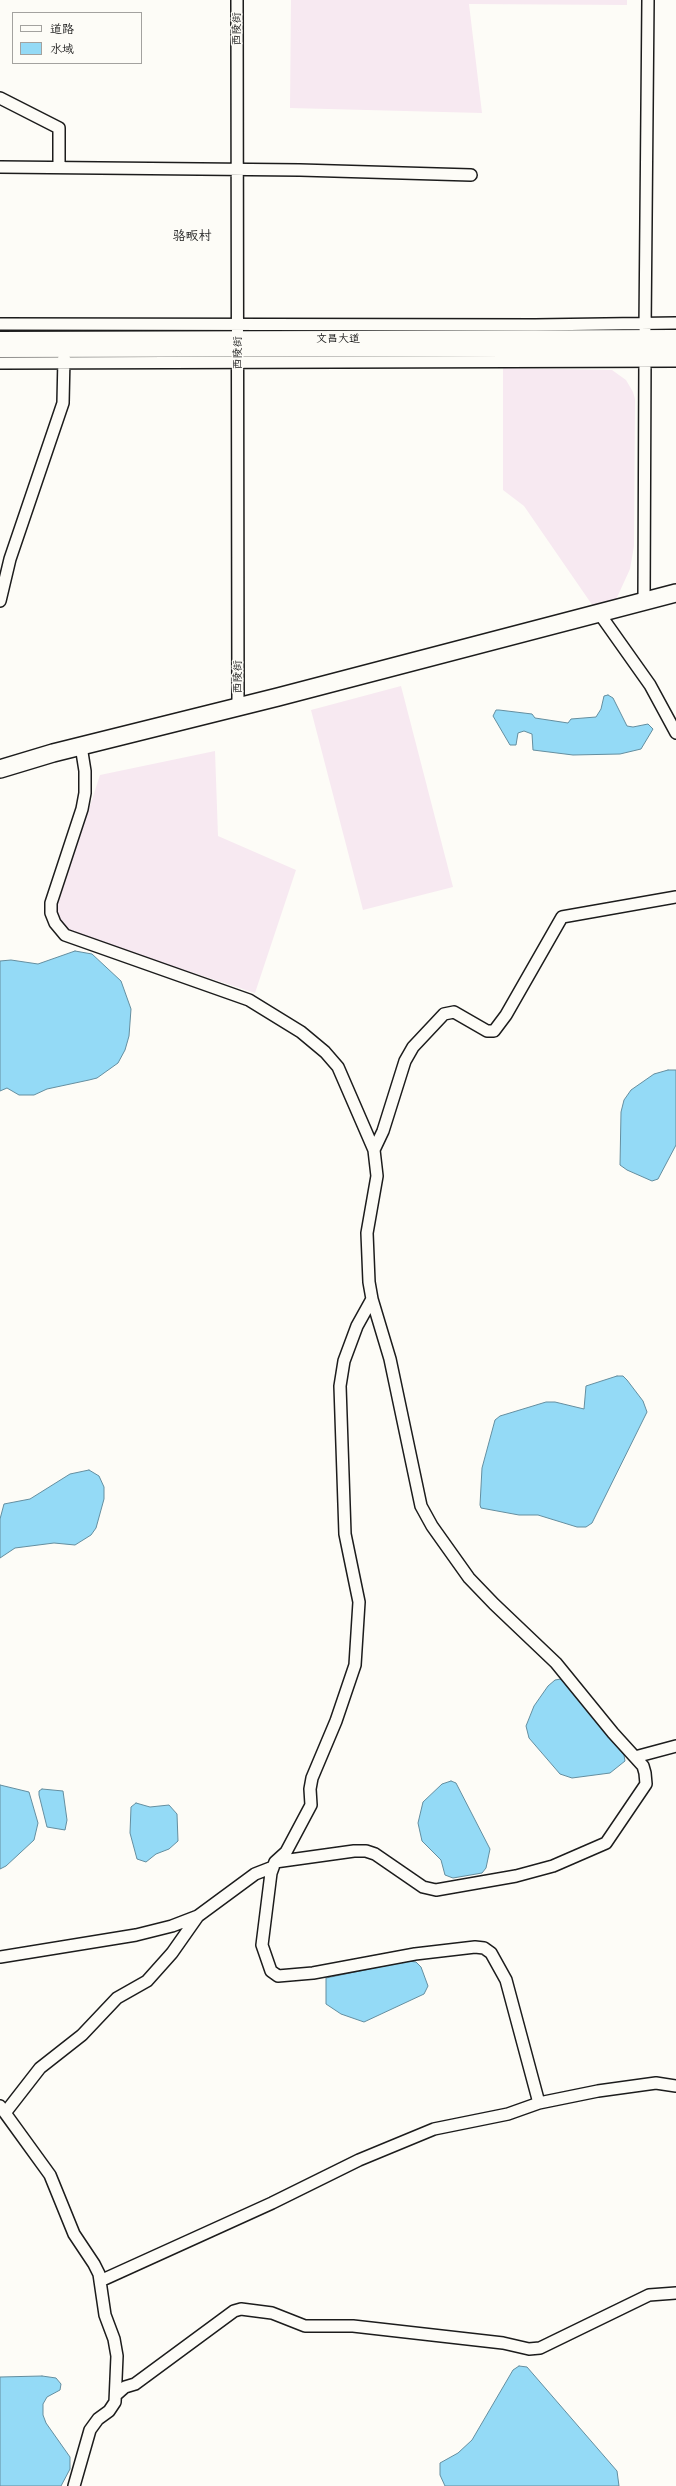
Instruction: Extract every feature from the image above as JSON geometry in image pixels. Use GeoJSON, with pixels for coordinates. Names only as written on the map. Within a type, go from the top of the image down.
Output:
{"type":"FeatureCollection","features":[{"type":"Feature","properties":{"kind":"highway"},"geometry":{"type":"LineString","coordinates":[[0,769],[81,746],[238,707],[676,593]]}},
{"type":"Feature","properties":{"kind":"main road","name":"文昌大道"},"geometry":{"type":"LineString","coordinates":[[0,350],[64,357],[238,351],[645,343],[676,337]]}},
{"type":"Feature","properties":{"kind":"main road","name":"文昌大道"},"geometry":{"type":"LineString","coordinates":[[0,339],[238,351]]}},
{"type":"Feature","properties":{"kind":"main road","name":"文昌大道"},"geometry":{"type":"LineString","coordinates":[[645,343],[676,349]]}},
{"type":"Feature","properties":{"kind":"street","name":"西陵街"},"geometry":{"type":"LineString","coordinates":[[237,0],[238,707]]}},
{"type":"Feature","properties":{"kind":"street"},"geometry":{"type":"LineString","coordinates":[[644,602],[648,0]]}},
{"type":"Feature","properties":{"kind":"street"},"geometry":{"type":"LineString","coordinates":[[0,98],[59,128],[59,167]]}},
{"type":"Feature","properties":{"kind":"street"},"geometry":{"type":"LineString","coordinates":[[0,167],[237,169],[471,175]]}},
{"type":"Feature","properties":{"kind":"street"},"geometry":{"type":"LineString","coordinates":[[645,343],[676,323]]}},
{"type":"Feature","properties":{"kind":"street"},"geometry":{"type":"LineString","coordinates":[[0,324],[238,324],[645,343],[676,361]]}},
{"type":"Feature","properties":{"kind":"street"},"geometry":{"type":"LineString","coordinates":[[0,363],[64,357],[63,402],[10,559],[0,601]]}},
{"type":"Feature","properties":{"kind":"street"},"geometry":{"type":"LineString","coordinates":[[599,613],[650,685],[676,733]]}},
{"type":"Feature","properties":{"kind":"street"},"geometry":{"type":"LineString","coordinates":[[74,2486],[90,2430],[98,2419],[109,2411],[116,2395],[117,2353],[114,2338],[104,2308],[100,2281],[94,2264],[69,2225],[50,2175],[2,2109],[40,2068],[82,2035],[117,1998],[147,1981],[172,1952],[198,1916],[255,1874],[274,1865],[354,1851],[366,1851],[375,1854],[423,1887],[436,1890],[516,1876],[553,1866],[606,1843],[646,1784],[643,1766],[613,1734],[556,1663],[469,1578],[432,1526],[417,1494],[390,1359],[372,1299],[367,1248],[369,1218],[377,1176],[374,1150],[338,1067],[325,1052],[284,1020],[249,1000],[65,935],[57,928],[52,918],[51,903],[86,793],[85,771],[81,746]]}},
{"type":"Feature","properties":{"kind":"street"},"geometry":{"type":"LineString","coordinates":[[374,1150],[383,1130],[405,1061],[418,1042],[444,1014],[454,1012],[487,1031],[494,1031],[506,1015],[562,917],[676,897]]}},
{"type":"Feature","properties":{"kind":"street"},"geometry":{"type":"LineString","coordinates":[[372,1299],[357,1326],[344,1361],[340,1392],[344,1534],[359,1602],[355,1665],[336,1721],[312,1778],[310,1789],[311,1805],[286,1852],[274,1865],[268,1884],[262,1940],[271,1971],[278,1976],[313,1973],[415,1954],[476,1947],[488,1950],[500,1969],[508,1988],[539,2103]]}},
{"type":"Feature","properties":{"kind":"street"},"geometry":{"type":"LineString","coordinates":[[635,1757],[676,1746]]}},
{"type":"Feature","properties":{"kind":"street"},"geometry":{"type":"LineString","coordinates":[[0,1957],[142,1933],[198,1916]]}},
{"type":"Feature","properties":{"kind":"street"},"geometry":{"type":"LineString","coordinates":[[100,2281],[272,2203],[359,2160],[434,2128],[508,2114],[539,2103],[650,2083],[664,2083],[676,2086]]}},
{"type":"Feature","properties":{"kind":"street"},"geometry":{"type":"LineString","coordinates":[[116,2395],[125,2387],[135,2384],[234,2311],[242,2309],[272,2313],[305,2326],[353,2326],[502,2343],[529,2349],[540,2348],[649,2295],[676,2293]]}},
{"type":"Feature","properties":{"kind":"shaded area"},"geometry":{"type":"Polygon","coordinates":[[[291,0],[627,0],[627,5],[469,4],[482,113],[290,108],[291,0]]]}},
{"type":"Feature","properties":{"kind":"shaded area"},"geometry":{"type":"Polygon","coordinates":[[[503,368],[612,370],[626,380],[633,392],[635,399],[634,546],[630,569],[614,604],[595,609],[524,506],[503,490],[503,368]]]}},
{"type":"Feature","properties":{"kind":"shaded area"},"geometry":{"type":"Polygon","coordinates":[[[401,686],[453,887],[363,910],[311,710],[401,686]]]}},
{"type":"Feature","properties":{"kind":"shaded area"},"geometry":{"type":"Polygon","coordinates":[[[215,751],[218,836],[296,870],[255,993],[62,930],[55,913],[100,775],[215,751]]]}},
{"type":"Feature","properties":{"kind":"water"},"geometry":{"type":"Polygon","coordinates":[[[608,695],[613,698],[627,726],[633,727],[648,724],[653,729],[641,749],[620,754],[573,755],[533,750],[532,734],[524,731],[518,733],[516,745],[510,745],[493,716],[496,710],[499,710],[532,714],[535,718],[568,723],[571,719],[596,717],[601,709],[604,696],[608,695]]]}},
{"type":"Feature","properties":{"kind":"water"},"geometry":{"type":"Polygon","coordinates":[[[75,951],[92,954],[121,981],[131,1009],[129,1036],[125,1050],[118,1063],[97,1078],[47,1089],[34,1095],[19,1095],[7,1088],[0,1091],[0,961],[11,960],[38,964],[75,951]]]}},
{"type":"Feature","properties":{"kind":"water"},"geometry":{"type":"Polygon","coordinates":[[[668,1070],[676,1070],[676,1145],[658,1179],[652,1181],[627,1170],[620,1165],[621,1112],[624,1100],[631,1090],[654,1074],[668,1070]]]}},
{"type":"Feature","properties":{"kind":"water"},"geometry":{"type":"Polygon","coordinates":[[[617,1376],[623,1376],[627,1380],[643,1401],[647,1412],[592,1523],[586,1527],[577,1527],[538,1515],[519,1515],[481,1508],[482,1468],[495,1420],[500,1416],[546,1402],[555,1402],[584,1409],[586,1386],[617,1376]]]}},
{"type":"Feature","properties":{"kind":"water"},"geometry":{"type":"Polygon","coordinates":[[[89,1470],[99,1476],[104,1487],[104,1499],[96,1528],[91,1535],[75,1545],[54,1543],[15,1548],[0,1558],[0,1519],[4,1504],[30,1499],[70,1474],[89,1470]]]}},
{"type":"Feature","properties":{"kind":"water"},"geometry":{"type":"Polygon","coordinates":[[[561,1679],[624,1755],[625,1761],[610,1773],[572,1778],[560,1774],[529,1738],[526,1726],[534,1706],[548,1686],[555,1680],[561,1679]]]}},
{"type":"Feature","properties":{"kind":"water"},"geometry":{"type":"Polygon","coordinates":[[[451,1781],[456,1783],[490,1849],[486,1868],[482,1873],[453,1878],[445,1875],[441,1860],[422,1841],[418,1823],[423,1802],[442,1784],[451,1781]]]}},
{"type":"Feature","properties":{"kind":"water"},"geometry":{"type":"Polygon","coordinates":[[[0,1785],[29,1792],[38,1823],[34,1840],[6,1866],[0,1869],[0,1785]]]}},
{"type":"Feature","properties":{"kind":"water"},"geometry":{"type":"Polygon","coordinates":[[[42,1789],[63,1791],[67,1820],[65,1830],[47,1827],[39,1795],[39,1791],[42,1789]]]}},
{"type":"Feature","properties":{"kind":"water"},"geometry":{"type":"Polygon","coordinates":[[[136,1803],[150,1807],[169,1805],[177,1814],[178,1841],[169,1849],[156,1854],[146,1862],[137,1859],[130,1833],[131,1807],[136,1803]]]}},
{"type":"Feature","properties":{"kind":"water"},"geometry":{"type":"Polygon","coordinates":[[[408,1961],[416,1962],[421,1967],[428,1986],[424,1994],[364,2022],[341,2014],[326,2004],[326,1978],[408,1961]]]}},
{"type":"Feature","properties":{"kind":"water"},"geometry":{"type":"Polygon","coordinates":[[[519,2366],[527,2367],[617,2471],[619,2486],[445,2486],[440,2475],[440,2463],[458,2453],[472,2440],[513,2370],[519,2366]]]}},
{"type":"Feature","properties":{"kind":"water"},"geometry":{"type":"Polygon","coordinates":[[[42,2376],[56,2378],[61,2384],[60,2390],[47,2397],[43,2404],[43,2415],[46,2423],[70,2457],[70,2469],[61,2486],[0,2486],[0,2377],[42,2376]]]}},
{"type":"Feature","properties":{"kind":"district","name":"骆畈村"},"geometry":{"type":"Point","coordinates":[192,236]}}]}
